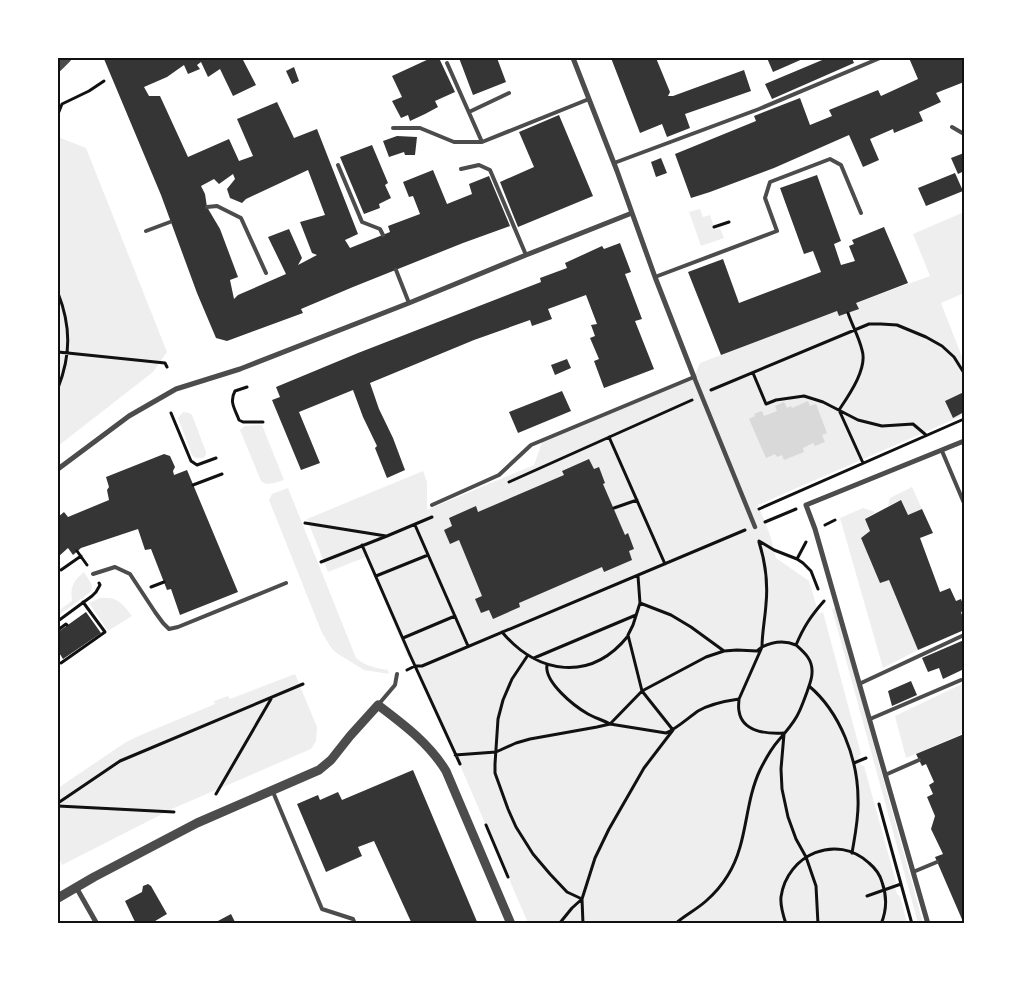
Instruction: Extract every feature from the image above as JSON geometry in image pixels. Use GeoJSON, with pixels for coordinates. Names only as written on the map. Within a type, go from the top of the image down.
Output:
{"type":"FeatureCollection","features":[{"type":"Feature","properties":{"kind":"street"},"geometry":{"type":"LineString","coordinates":[[58,67],[68,58]]}},
{"type":"Feature","properties":{"kind":"street"},"geometry":{"type":"LineString","coordinates":[[573,58],[614,163],[655,277],[755,527]]}},
{"type":"Feature","properties":{"kind":"street"},"geometry":{"type":"LineString","coordinates":[[58,469],[129,416],[176,389],[240,369],[632,213]]}},
{"type":"Feature","properties":{"kind":"street"},"geometry":{"type":"LineString","coordinates":[[928,924],[815,529],[806,505],[964,441]]}},
{"type":"Feature","properties":{"kind":"street"},"geometry":{"type":"LineString","coordinates":[[58,896],[197,823],[320,770],[378,705],[417,736],[433,752],[446,770],[511,924]]}},
{"type":"Feature","properties":{"kind":"street"},"geometry":{"type":"LineString","coordinates":[[76,887],[97,924]]}},
{"type":"Feature","properties":{"kind":"lane"},"geometry":{"type":"LineString","coordinates":[[614,163],[759,109],[880,58]]}},
{"type":"Feature","properties":{"kind":"lane"},"geometry":{"type":"LineString","coordinates":[[447,63],[482,142]]}},
{"type":"Feature","properties":{"kind":"lane"},"geometry":{"type":"LineString","coordinates":[[469,112],[509,93]]}},
{"type":"Feature","properties":{"kind":"lane"},"geometry":{"type":"LineString","coordinates":[[393,128],[420,128],[454,142],[482,142],[589,99]]}},
{"type":"Feature","properties":{"kind":"lane"},"geometry":{"type":"LineString","coordinates":[[952,128],[964,134]]}},
{"type":"Feature","properties":{"kind":"lane"},"geometry":{"type":"LineString","coordinates":[[655,277],[777,231],[765,198],[770,182],[830,159],[841,165],[861,212]]}},
{"type":"Feature","properties":{"kind":"lane"},"geometry":{"type":"LineString","coordinates":[[338,165],[362,222],[380,229],[383,235]]}},
{"type":"Feature","properties":{"kind":"lane"},"geometry":{"type":"LineString","coordinates":[[461,169],[479,165],[490,170],[526,255]]}},
{"type":"Feature","properties":{"kind":"lane"},"geometry":{"type":"LineString","coordinates":[[207,207],[216,206],[241,218],[266,273]]}},
{"type":"Feature","properties":{"kind":"lane"},"geometry":{"type":"LineString","coordinates":[[146,232],[170,222]]}},
{"type":"Feature","properties":{"kind":"lane"},"geometry":{"type":"LineString","coordinates":[[396,270],[409,303]]}},
{"type":"Feature","properties":{"kind":"lane"},"geometry":{"type":"LineString","coordinates":[[432,505],[499,474],[531,445],[694,377]]}},
{"type":"Feature","properties":{"kind":"lane"},"geometry":{"type":"LineString","coordinates":[[942,451],[964,503]]}},
{"type":"Feature","properties":{"kind":"lane"},"geometry":{"type":"LineString","coordinates":[[94,574],[115,567],[130,574],[163,623],[170,629],[286,583]]}},
{"type":"Feature","properties":{"kind":"lane"},"geometry":{"type":"LineString","coordinates":[[859,684],[964,635]]}},
{"type":"Feature","properties":{"kind":"lane"},"geometry":{"type":"LineString","coordinates":[[378,705],[395,685],[397,674]]}},
{"type":"Feature","properties":{"kind":"lane"},"geometry":{"type":"LineString","coordinates":[[870,719],[961,680]]}},
{"type":"Feature","properties":{"kind":"lane"},"geometry":{"type":"LineString","coordinates":[[885,775],[919,760]]}},
{"type":"Feature","properties":{"kind":"lane"},"geometry":{"type":"LineString","coordinates":[[272,790],[322,909],[353,920],[355,924]]}},
{"type":"Feature","properties":{"kind":"lane"},"geometry":{"type":"LineString","coordinates":[[913,872],[937,862]]}},
{"type":"Feature","properties":{"kind":"path"},"geometry":{"type":"LineString","coordinates":[[58,114],[62,104],[89,91],[104,81]]}},
{"type":"Feature","properties":{"kind":"path"},"geometry":{"type":"LineString","coordinates":[[714,227],[729,222]]}},
{"type":"Feature","properties":{"kind":"path"},"geometry":{"type":"LineString","coordinates":[[58,293],[67,326],[68,353],[58,388]]}},
{"type":"Feature","properties":{"kind":"path"},"geometry":{"type":"LineString","coordinates":[[839,410],[855,385],[864,361],[863,351],[848,313]]}},
{"type":"Feature","properties":{"kind":"path"},"geometry":{"type":"LineString","coordinates":[[503,485],[689,402],[701,394],[869,324],[897,325],[926,337],[942,346],[954,357],[964,373]]}},
{"type":"Feature","properties":{"kind":"path"},"geometry":{"type":"LineString","coordinates":[[58,352],[165,363],[167,368]]}},
{"type":"Feature","properties":{"kind":"path"},"geometry":{"type":"LineString","coordinates":[[753,373],[766,404],[776,400],[804,396],[823,402],[858,420],[882,426],[913,424],[927,435]]}},
{"type":"Feature","properties":{"kind":"path"},"geometry":{"type":"LineString","coordinates":[[248,387],[235,391],[232,396],[239,420],[243,422],[263,422]]}},
{"type":"Feature","properties":{"kind":"path"},"geometry":{"type":"LineString","coordinates":[[839,410],[864,463]]}},
{"type":"Feature","properties":{"kind":"path"},"geometry":{"type":"LineString","coordinates":[[170,412],[191,461],[197,465],[216,458]]}},
{"type":"Feature","properties":{"kind":"path"},"geometry":{"type":"LineString","coordinates":[[749,513],[964,419]]}},
{"type":"Feature","properties":{"kind":"path"},"geometry":{"type":"LineString","coordinates":[[609,437],[665,564]]}},
{"type":"Feature","properties":{"kind":"path"},"geometry":{"type":"LineString","coordinates":[[193,485],[222,474]]}},
{"type":"Feature","properties":{"kind":"path"},"geometry":{"type":"LineString","coordinates":[[614,508],[636,500]]}},
{"type":"Feature","properties":{"kind":"path"},"geometry":{"type":"LineString","coordinates":[[397,674],[415,666],[422,666],[806,505]]}},
{"type":"Feature","properties":{"kind":"path"},"geometry":{"type":"LineString","coordinates":[[321,562],[432,517]]}},
{"type":"Feature","properties":{"kind":"path"},"geometry":{"type":"LineString","coordinates":[[305,523],[386,536]]}},
{"type":"Feature","properties":{"kind":"path"},"geometry":{"type":"LineString","coordinates":[[415,525],[468,646]]}},
{"type":"Feature","properties":{"kind":"path"},"geometry":{"type":"LineString","coordinates":[[755,527],[763,556],[767,602],[762,647],[739,699],[738,712],[744,722],[750,727],[764,733],[784,734]]}},
{"type":"Feature","properties":{"kind":"path"},"geometry":{"type":"LineString","coordinates":[[759,542],[803,563],[811,571],[824,601],[813,614],[796,645]]}},
{"type":"Feature","properties":{"kind":"path"},"geometry":{"type":"LineString","coordinates":[[362,545],[415,666]]}},
{"type":"Feature","properties":{"kind":"path"},"geometry":{"type":"LineString","coordinates":[[376,576],[428,555]]}},
{"type":"Feature","properties":{"kind":"path"},"geometry":{"type":"LineString","coordinates":[[61,570],[81,556]]}},
{"type":"Feature","properties":{"kind":"path"},"geometry":{"type":"LineString","coordinates":[[502,632],[518,649],[547,665],[575,667],[595,662],[619,646],[628,635],[640,604],[638,576]]}},
{"type":"Feature","properties":{"kind":"path"},"geometry":{"type":"LineString","coordinates":[[58,621],[85,601],[105,632],[59,662]]}},
{"type":"Feature","properties":{"kind":"path"},"geometry":{"type":"LineString","coordinates":[[640,604],[671,615],[724,651]]}},
{"type":"Feature","properties":{"kind":"path"},"geometry":{"type":"LineString","coordinates":[[534,658],[637,615]]}},
{"type":"Feature","properties":{"kind":"path"},"geometry":{"type":"LineString","coordinates":[[403,638],[455,616]]}},
{"type":"Feature","properties":{"kind":"path"},"geometry":{"type":"LineString","coordinates":[[58,630],[67,625]]}},
{"type":"Feature","properties":{"kind":"path"},"geometry":{"type":"LineString","coordinates":[[628,635],[642,691],[673,730]]}},
{"type":"Feature","properties":{"kind":"path"},"geometry":{"type":"LineString","coordinates":[[456,755],[496,752],[530,739],[610,724],[642,691],[706,657],[724,651],[757,651],[775,642],[788,642],[796,645],[809,657],[812,664],[809,686],[797,717],[777,742],[760,770],[748,805],[742,840],[736,859],[719,888],[705,902],[675,924]]}},
{"type":"Feature","properties":{"kind":"path"},"geometry":{"type":"LineString","coordinates":[[528,655],[512,679],[503,700],[498,719],[495,773],[516,827],[533,854],[567,892],[582,899]]}},
{"type":"Feature","properties":{"kind":"path"},"geometry":{"type":"LineString","coordinates":[[547,665],[546,670],[550,680],[559,691],[588,714],[610,724],[666,733],[673,730]]}},
{"type":"Feature","properties":{"kind":"path"},"geometry":{"type":"LineString","coordinates":[[58,804],[120,761],[303,684]]}},
{"type":"Feature","properties":{"kind":"path"},"geometry":{"type":"LineString","coordinates":[[809,686],[821,697],[839,725],[854,763],[858,800],[857,824],[852,852]]}},
{"type":"Feature","properties":{"kind":"path"},"geometry":{"type":"LineString","coordinates":[[216,794],[271,698]]}},
{"type":"Feature","properties":{"kind":"path"},"geometry":{"type":"LineString","coordinates":[[584,924],[582,899],[595,858],[608,828],[644,768],[673,730],[682,722],[716,703],[739,699]]}},
{"type":"Feature","properties":{"kind":"path"},"geometry":{"type":"LineString","coordinates":[[784,734],[781,769],[782,789],[788,817],[796,839],[806,857],[816,886],[818,924]]}},
{"type":"Feature","properties":{"kind":"path"},"geometry":{"type":"LineString","coordinates":[[854,763],[866,758]]}},
{"type":"Feature","properties":{"kind":"path"},"geometry":{"type":"LineString","coordinates":[[58,804],[174,812]]}},
{"type":"Feature","properties":{"kind":"path"},"geometry":{"type":"LineString","coordinates":[[786,924],[782,912],[781,898],[785,883],[793,868],[806,857],[824,850],[834,849],[852,852],[864,859],[881,878],[885,890],[886,904],[881,924]]}},
{"type":"Feature","properties":{"kind":"path"},"geometry":{"type":"LineString","coordinates":[[867,896],[901,884]]}},
{"type":"Feature","properties":{"kind":"path"},"geometry":{"type":"LineString","coordinates":[[559,924],[582,899]]}},
{"type":"Feature","properties":{"kind":"shaded area"},"geometry":{"type":"Polygon","coordinates":[[[58,137],[86,148],[167,352],[153,372],[58,446],[58,137]]]}},
{"type":"Feature","properties":{"kind":"shaded area"},"geometry":{"type":"Polygon","coordinates":[[[700,209],[703,217],[710,215],[715,230],[720,228],[724,238],[701,246],[689,212],[700,209]]]}},
{"type":"Feature","properties":{"kind":"shaded area"},"geometry":{"type":"Polygon","coordinates":[[[964,212],[964,293],[941,303],[964,362],[964,415],[758,505],[770,535],[776,558],[809,581],[819,614],[823,612],[861,754],[859,757],[861,765],[864,766],[896,882],[894,884],[897,894],[900,896],[907,923],[528,923],[415,666],[412,655],[408,657],[366,557],[328,572],[307,519],[423,471],[427,482],[427,510],[534,465],[543,440],[694,377],[700,363],[837,311],[839,316],[858,309],[856,303],[930,276],[913,234],[964,212]]]}},
{"type":"Feature","properties":{"kind":"shaded area"},"geometry":{"type":"Polygon","coordinates":[[[808,401],[810,406],[816,404],[827,433],[822,435],[825,442],[815,446],[813,443],[803,448],[804,452],[784,460],[782,455],[777,457],[775,454],[766,458],[749,419],[755,416],[754,414],[762,411],[764,416],[777,411],[775,406],[784,402],[787,408],[791,406],[792,408],[808,401]]]}},
{"type":"Feature","properties":{"kind":"shaded area"},"geometry":{"type":"Polygon","coordinates":[[[183,412],[192,415],[206,452],[203,458],[196,458],[192,455],[178,418],[183,412]]]}},
{"type":"Feature","properties":{"kind":"shaded area"},"geometry":{"type":"Polygon","coordinates":[[[262,425],[284,480],[272,484],[266,484],[261,481],[240,430],[245,426],[262,425]]]}},
{"type":"Feature","properties":{"kind":"shaded area"},"geometry":{"type":"Polygon","coordinates":[[[912,487],[922,509],[908,515],[901,500],[888,506],[890,498],[912,487]]]}},
{"type":"Feature","properties":{"kind":"shaded area"},"geometry":{"type":"Polygon","coordinates":[[[288,488],[356,658],[367,665],[388,670],[389,674],[364,670],[332,649],[322,633],[269,500],[272,494],[288,488]]]}},
{"type":"Feature","properties":{"kind":"shaded area"},"geometry":{"type":"Polygon","coordinates":[[[863,508],[875,512],[865,519],[870,531],[861,538],[880,582],[889,580],[918,650],[883,668],[840,518],[863,508]]]}},
{"type":"Feature","properties":{"kind":"shaded area"},"geometry":{"type":"Polygon","coordinates":[[[84,572],[92,585],[90,592],[58,616],[58,611],[72,601],[71,592],[73,585],[84,572]]]}},
{"type":"Feature","properties":{"kind":"shaded area"},"geometry":{"type":"Polygon","coordinates":[[[100,598],[111,598],[119,601],[132,616],[108,631],[89,603],[100,598]]]}},
{"type":"Feature","properties":{"kind":"shaded area"},"geometry":{"type":"Polygon","coordinates":[[[835,608],[923,923],[918,923],[832,609],[835,608]]]}},
{"type":"Feature","properties":{"kind":"shaded area"},"geometry":{"type":"Polygon","coordinates":[[[295,674],[317,727],[316,741],[311,749],[174,808],[62,865],[58,856],[58,788],[126,742],[215,704],[214,701],[228,696],[230,699],[295,674]]]}},
{"type":"Feature","properties":{"kind":"shaded area"},"geometry":{"type":"Polygon","coordinates":[[[964,680],[964,733],[906,758],[895,716],[960,685],[964,680]]]}},
{"type":"Feature","properties":{"kind":"building"},"geometry":{"type":"Polygon","coordinates":[[[242,58],[256,85],[233,96],[220,69],[208,77],[201,62],[197,65],[200,69],[188,74],[184,65],[167,77],[144,87],[149,96],[160,96],[188,157],[229,139],[239,161],[253,156],[237,119],[277,102],[294,138],[317,129],[358,234],[345,240],[350,248],[390,232],[388,226],[420,214],[413,196],[409,197],[403,182],[433,170],[447,204],[472,194],[469,184],[489,176],[510,226],[353,287],[301,309],[303,313],[227,341],[216,338],[197,293],[161,195],[104,59],[242,58]],[[308,170],[246,199],[242,203],[230,198],[227,189],[235,179],[233,174],[219,184],[214,179],[201,186],[205,194],[207,207],[220,229],[238,277],[230,280],[234,299],[238,295],[286,274],[268,237],[289,229],[302,258],[298,265],[317,255],[312,253],[300,222],[325,215],[308,170]]]}},
{"type":"Feature","properties":{"kind":"building"},"geometry":{"type":"Polygon","coordinates":[[[431,58],[439,58],[455,92],[435,101],[438,107],[425,114],[410,121],[408,115],[401,118],[392,101],[402,97],[392,76],[431,58]]]}},
{"type":"Feature","properties":{"kind":"building"},"geometry":{"type":"Polygon","coordinates":[[[459,58],[497,58],[506,82],[473,95],[459,58]]]}},
{"type":"Feature","properties":{"kind":"building"},"geometry":{"type":"Polygon","coordinates":[[[611,58],[656,58],[670,92],[668,96],[673,96],[744,70],[751,91],[685,114],[690,128],[667,137],[662,124],[640,133],[611,58]]]}},
{"type":"Feature","properties":{"kind":"building"},"geometry":{"type":"Polygon","coordinates":[[[767,58],[805,58],[773,72],[767,58]]]}},
{"type":"Feature","properties":{"kind":"building"},"geometry":{"type":"Polygon","coordinates":[[[827,58],[852,58],[854,63],[772,99],[765,84],[827,58]]]}},
{"type":"Feature","properties":{"kind":"building"},"geometry":{"type":"Polygon","coordinates":[[[909,58],[964,58],[964,82],[936,93],[941,102],[919,112],[923,121],[894,133],[893,129],[870,139],[879,160],[863,167],[849,135],[774,168],[691,198],[675,154],[756,121],[754,116],[800,98],[810,125],[832,116],[829,110],[878,90],[881,96],[918,79],[909,58]]]}},
{"type":"Feature","properties":{"kind":"building"},"geometry":{"type":"Polygon","coordinates":[[[294,67],[299,81],[292,84],[286,71],[294,67]]]}},
{"type":"Feature","properties":{"kind":"building"},"geometry":{"type":"Polygon","coordinates":[[[559,115],[593,196],[518,227],[500,182],[534,167],[519,132],[559,115]]]}},
{"type":"Feature","properties":{"kind":"building"},"geometry":{"type":"Polygon","coordinates":[[[397,136],[417,137],[415,155],[405,155],[404,152],[389,157],[383,141],[397,136]]]}},
{"type":"Feature","properties":{"kind":"building"},"geometry":{"type":"Polygon","coordinates":[[[372,145],[388,183],[385,185],[391,198],[379,204],[380,208],[364,214],[340,157],[372,145]]]}},
{"type":"Feature","properties":{"kind":"building"},"geometry":{"type":"Polygon","coordinates":[[[964,153],[964,171],[958,174],[951,158],[964,153]]]}},
{"type":"Feature","properties":{"kind":"building"},"geometry":{"type":"Polygon","coordinates":[[[661,158],[667,173],[656,177],[651,162],[661,158]]]}},
{"type":"Feature","properties":{"kind":"building"},"geometry":{"type":"Polygon","coordinates":[[[955,173],[963,191],[926,206],[918,188],[955,173]]]}},
{"type":"Feature","properties":{"kind":"building"},"geometry":{"type":"Polygon","coordinates":[[[817,175],[841,241],[834,244],[841,265],[855,261],[849,246],[854,244],[852,240],[884,227],[908,283],[856,303],[859,309],[839,316],[837,311],[721,355],[688,272],[723,259],[739,303],[821,272],[813,251],[804,254],[780,188],[817,175]]]}},
{"type":"Feature","properties":{"kind":"building"},"geometry":{"type":"Polygon","coordinates":[[[620,243],[631,272],[625,274],[642,319],[635,321],[654,369],[604,388],[594,361],[599,359],[590,338],[595,336],[591,325],[597,324],[586,295],[548,309],[552,319],[532,326],[530,320],[474,340],[370,383],[405,470],[387,478],[375,448],[377,446],[353,390],[299,412],[320,463],[301,470],[272,400],[280,397],[276,387],[541,282],[540,278],[567,268],[565,263],[602,246],[604,249],[620,243]]]}},
{"type":"Feature","properties":{"kind":"building"},"geometry":{"type":"Polygon","coordinates":[[[567,359],[571,368],[555,375],[551,365],[567,359]]]}},
{"type":"Feature","properties":{"kind":"building"},"geometry":{"type":"Polygon","coordinates":[[[562,391],[571,411],[518,433],[509,412],[562,391]]]}},
{"type":"Feature","properties":{"kind":"building"},"geometry":{"type":"Polygon","coordinates":[[[964,392],[964,412],[953,418],[945,401],[964,392]]]}},
{"type":"Feature","properties":{"kind":"building"},"geometry":{"type":"Polygon","coordinates":[[[164,454],[170,456],[175,467],[174,475],[187,470],[238,592],[180,615],[171,589],[167,590],[151,549],[145,550],[138,529],[81,548],[73,555],[68,548],[58,557],[58,517],[64,512],[68,517],[109,500],[107,490],[109,487],[106,477],[164,454]]]}},
{"type":"Feature","properties":{"kind":"building"},"geometry":{"type":"Polygon","coordinates":[[[589,459],[594,469],[599,467],[605,483],[603,484],[625,535],[628,533],[634,549],[629,551],[632,560],[604,572],[602,567],[519,603],[520,607],[493,619],[489,610],[481,613],[475,599],[482,596],[459,540],[450,544],[444,530],[452,526],[449,518],[476,506],[478,512],[564,475],[562,471],[589,459]]]}},
{"type":"Feature","properties":{"kind":"building"},"geometry":{"type":"Polygon","coordinates":[[[901,500],[908,515],[922,509],[933,533],[920,538],[940,592],[950,588],[956,601],[961,599],[964,607],[964,611],[961,612],[964,630],[918,650],[889,580],[880,583],[861,538],[870,531],[865,519],[901,500]]]}},
{"type":"Feature","properties":{"kind":"building"},"geometry":{"type":"Polygon","coordinates":[[[86,612],[101,633],[63,659],[58,651],[58,632],[86,612]]]}},
{"type":"Feature","properties":{"kind":"building"},"geometry":{"type":"Polygon","coordinates":[[[964,640],[964,669],[943,679],[939,668],[928,672],[922,658],[964,640]]]}},
{"type":"Feature","properties":{"kind":"building"},"geometry":{"type":"Polygon","coordinates":[[[911,681],[917,695],[892,706],[888,691],[911,681]]]}},
{"type":"Feature","properties":{"kind":"building"},"geometry":{"type":"Polygon","coordinates":[[[964,734],[964,924],[935,857],[943,854],[931,829],[935,816],[927,797],[933,794],[929,785],[934,782],[926,764],[922,766],[916,754],[964,734]]]}},
{"type":"Feature","properties":{"kind":"building"},"geometry":{"type":"Polygon","coordinates":[[[413,770],[478,924],[412,924],[374,841],[358,847],[362,856],[326,872],[297,804],[318,795],[320,800],[338,792],[342,800],[413,770]]]}},
{"type":"Feature","properties":{"kind":"building"},"geometry":{"type":"Polygon","coordinates":[[[148,884],[167,914],[150,924],[136,924],[125,901],[142,892],[143,886],[148,884]]]}},
{"type":"Feature","properties":{"kind":"building"},"geometry":{"type":"Polygon","coordinates":[[[231,914],[236,924],[217,924],[216,922],[231,914]]]}}]}
